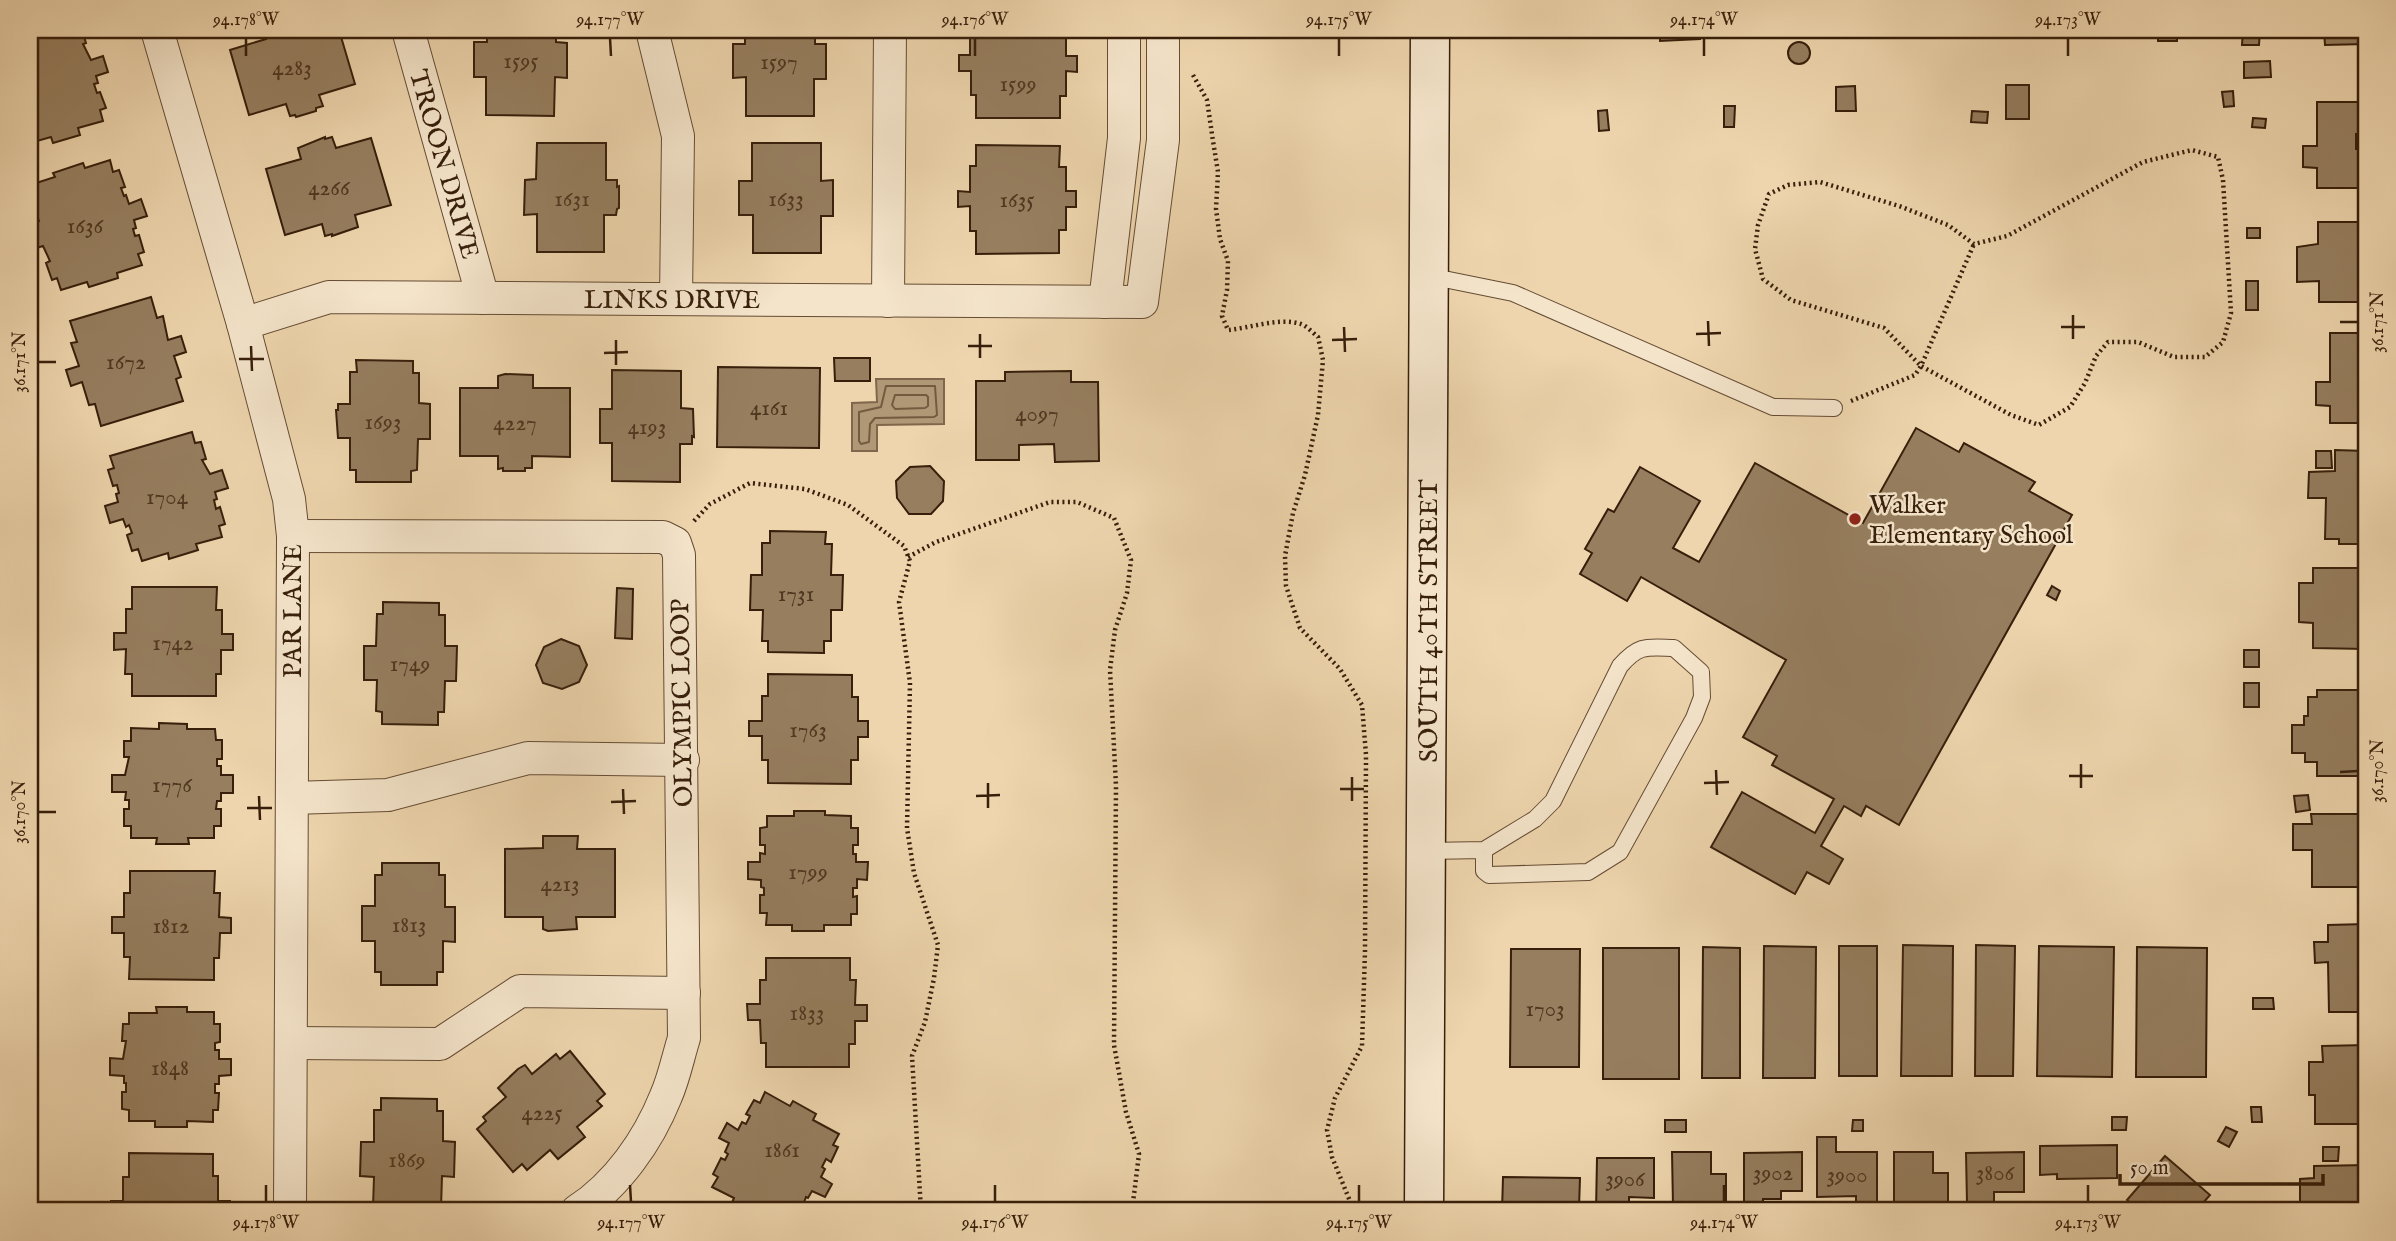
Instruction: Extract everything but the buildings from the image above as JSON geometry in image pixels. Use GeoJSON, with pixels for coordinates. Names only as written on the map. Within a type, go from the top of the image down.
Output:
{"type":"FeatureCollection","features":[{"type":"Feature","properties":{"kind":"street","name":"PAR LANE"},"geometry":{"type":"LineString","coordinates":[[157,30],[243,324],[289,499],[292,536],[290,1211]]}},
{"type":"Feature","properties":{"kind":"street","name":"TROON DRIVE"},"geometry":{"type":"LineString","coordinates":[[408,30],[483,298]]}},
{"type":"Feature","properties":{"kind":"street"},"geometry":{"type":"LineString","coordinates":[[652,30],[678,136],[677,299]]}},
{"type":"Feature","properties":{"kind":"street"},"geometry":{"type":"LineString","coordinates":[[888,301],[890,30]]}},
{"type":"Feature","properties":{"kind":"street"},"geometry":{"type":"LineString","coordinates":[[1105,302],[1124,138],[1124,30]]}},
{"type":"Feature","properties":{"kind":"street","name":"SOUTH 40TH STREET"},"geometry":{"type":"LineString","coordinates":[[1424,1211],[1430,30]]}},
{"type":"Feature","properties":{"kind":"street","name":"LINKS DRIVE"},"geometry":{"type":"LineString","coordinates":[[243,324],[329,297],[1142,302],[1163,140],[1163,37]]}},
{"type":"Feature","properties":{"kind":"street"},"geometry":{"type":"LineString","coordinates":[[292,536],[663,537],[675,543]]}},
{"type":"Feature","properties":{"kind":"street","name":"OLYMPIC LOOP"},"geometry":{"type":"LineString","coordinates":[[577,1211],[597,1198],[640,1147],[666,1096],[684,1038],[680,555],[675,543]]}},
{"type":"Feature","properties":{"kind":"street"},"geometry":{"type":"LineString","coordinates":[[292,798],[388,795],[528,758],[683,760]]}},
{"type":"Feature","properties":{"kind":"street"},"geometry":{"type":"LineString","coordinates":[[291,1042],[440,1044],[520,991],[684,993]]}},
{"type":"Feature","properties":{"kind":"lane"},"geometry":{"type":"LineString","coordinates":[[1429,276],[1513,293],[1773,407],[1834,408]]}},
{"type":"Feature","properties":{"kind":"lane"},"geometry":{"type":"LineString","coordinates":[[1427,851],[1484,850],[1535,819],[1553,801],[1620,666],[1633,651],[1650,647],[1674,648],[1701,672],[1702,697],[1694,718],[1620,852],[1588,872],[1489,875],[1485,871],[1484,850]]}},
{"type":"Feature","properties":{"kind":"path"},"geometry":{"type":"LineString","coordinates":[[1163,37],[1189,69],[1207,100],[1218,172],[1216,209],[1220,239],[1227,261],[1227,290],[1222,316],[1228,330],[1254,328],[1277,321],[1302,324],[1318,337],[1323,360],[1318,415],[1289,534],[1286,586],[1300,628],[1340,669],[1362,705],[1366,755],[1362,1046],[1335,1098],[1326,1130],[1332,1157],[1354,1211]]}},
{"type":"Feature","properties":{"kind":"path"},"geometry":{"type":"LineString","coordinates":[[2192,150],[2218,157],[2223,180],[2231,313],[2223,342],[2206,357],[2174,357],[2138,342],[2108,342],[2096,356],[2085,383],[2070,407],[2039,425],[2011,415],[1921,366],[1884,328],[1791,300],[1763,279],[1755,249],[1758,225],[1769,194],[1788,185],[1820,182],[1899,206],[1948,225],[1973,244],[2007,236],[2143,162],[2192,150]]}},
{"type":"Feature","properties":{"kind":"path"},"geometry":{"type":"LineString","coordinates":[[1834,408],[1915,375],[1973,244]]}},
{"type":"Feature","properties":{"kind":"path"},"geometry":{"type":"LineString","coordinates":[[675,543],[710,503],[750,483],[805,489],[848,505],[904,545],[910,561],[899,602],[910,683],[907,828],[914,873],[938,945],[925,1022],[912,1056],[921,1211]]}},
{"type":"Feature","properties":{"kind":"path"},"geometry":{"type":"LineString","coordinates":[[908,557],[936,542],[1049,502],[1077,502],[1114,518],[1131,559],[1126,593],[1115,630],[1110,670],[1116,786],[1114,1045],[1126,1112],[1139,1154],[1132,1211]]}},
{"type":"Feature","properties":{"kind":"water"},"geometry":{"type":"Polygon","coordinates":[[[876,379],[944,379],[944,424],[877,425],[877,451],[852,451],[852,403],[877,402],[876,379]]]}},
{"type":"Feature","properties":{"kind":"place","name":"Walker Elementary School"},"geometry":{"type":"Point","coordinates":[1855,519]}}]}
